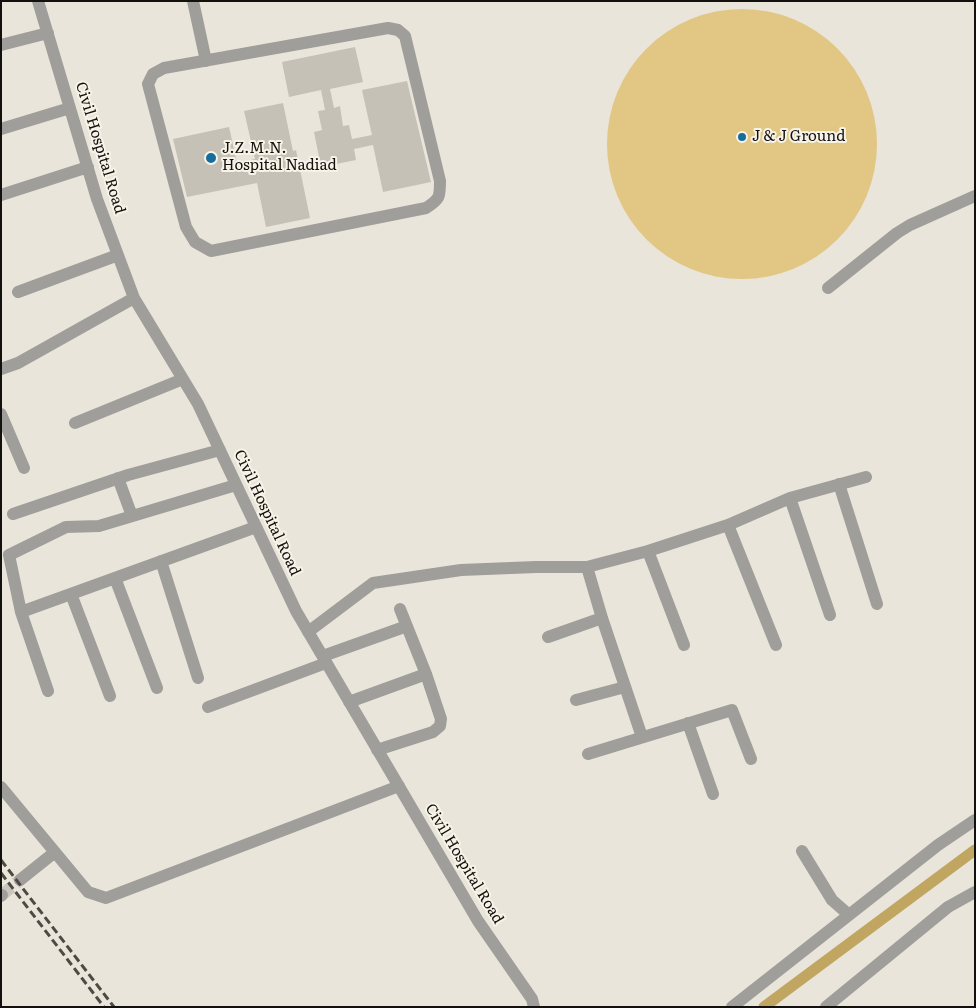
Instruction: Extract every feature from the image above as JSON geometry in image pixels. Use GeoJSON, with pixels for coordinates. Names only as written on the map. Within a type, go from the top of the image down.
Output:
{"type":"FeatureCollection","features":[{"type":"Feature","properties":{"kind":"street","name":"Civil Hospital Road"},"geometry":{"type":"LineString","coordinates":[[38,1],[88,167],[134,298],[198,404],[296,611],[478,921],[532,999],[534,1007]]}},
{"type":"Feature","properties":{"kind":"street"},"geometry":{"type":"LineString","coordinates":[[193,1],[206,61]]}},
{"type":"Feature","properties":{"kind":"street"},"geometry":{"type":"LineString","coordinates":[[388,28],[398,30],[406,36],[440,181],[438,201],[426,208],[211,251],[195,242],[186,227],[148,84],[153,74],[164,68],[206,61],[388,28]]}},
{"type":"Feature","properties":{"kind":"street"},"geometry":{"type":"LineString","coordinates":[[1,45],[48,33]]}},
{"type":"Feature","properties":{"kind":"street"},"geometry":{"type":"LineString","coordinates":[[1,130],[70,108]]}},
{"type":"Feature","properties":{"kind":"street"},"geometry":{"type":"LineString","coordinates":[[1,195],[88,167]]}},
{"type":"Feature","properties":{"kind":"street"},"geometry":{"type":"LineString","coordinates":[[828,288],[904,229],[927,216],[975,196]]}},
{"type":"Feature","properties":{"kind":"street"},"geometry":{"type":"LineString","coordinates":[[18,292],[118,255]]}},
{"type":"Feature","properties":{"kind":"street"},"geometry":{"type":"LineString","coordinates":[[1,369],[18,363],[134,298]]}},
{"type":"Feature","properties":{"kind":"street"},"geometry":{"type":"LineString","coordinates":[[74,423],[183,379]]}},
{"type":"Feature","properties":{"kind":"street"},"geometry":{"type":"LineString","coordinates":[[1,414],[24,468]]}},
{"type":"Feature","properties":{"kind":"street"},"geometry":{"type":"LineString","coordinates":[[13,514],[118,478],[220,450]]}},
{"type":"Feature","properties":{"kind":"street"},"geometry":{"type":"LineString","coordinates":[[308,632],[373,583],[461,570],[587,567],[648,551],[728,525],[790,498],[866,477]]}},
{"type":"Feature","properties":{"kind":"street"},"geometry":{"type":"LineString","coordinates":[[118,478],[132,516]]}},
{"type":"Feature","properties":{"kind":"street"},"geometry":{"type":"LineString","coordinates":[[839,484],[877,604]]}},
{"type":"Feature","properties":{"kind":"street"},"geometry":{"type":"LineString","coordinates":[[48,691],[22,612],[9,555],[66,528],[99,526],[236,485]]}},
{"type":"Feature","properties":{"kind":"street"},"geometry":{"type":"LineString","coordinates":[[790,498],[830,615]]}},
{"type":"Feature","properties":{"kind":"street"},"geometry":{"type":"LineString","coordinates":[[728,525],[776,645]]}},
{"type":"Feature","properties":{"kind":"street"},"geometry":{"type":"LineString","coordinates":[[22,612],[256,527]]}},
{"type":"Feature","properties":{"kind":"street"},"geometry":{"type":"LineString","coordinates":[[648,551],[684,645]]}},
{"type":"Feature","properties":{"kind":"street"},"geometry":{"type":"LineString","coordinates":[[161,561],[198,678]]}},
{"type":"Feature","properties":{"kind":"street"},"geometry":{"type":"LineString","coordinates":[[587,567],[642,737]]}},
{"type":"Feature","properties":{"kind":"street"},"geometry":{"type":"LineString","coordinates":[[115,578],[157,688]]}},
{"type":"Feature","properties":{"kind":"street"},"geometry":{"type":"LineString","coordinates":[[71,594],[110,696]]}},
{"type":"Feature","properties":{"kind":"street"},"geometry":{"type":"LineString","coordinates":[[377,750],[433,732],[440,726],[441,719],[426,674],[400,609]]}},
{"type":"Feature","properties":{"kind":"street"},"geometry":{"type":"LineString","coordinates":[[548,637],[602,618]]}},
{"type":"Feature","properties":{"kind":"street"},"geometry":{"type":"LineString","coordinates":[[208,707],[407,626]]}},
{"type":"Feature","properties":{"kind":"street"},"geometry":{"type":"LineString","coordinates":[[349,702],[426,674]]}},
{"type":"Feature","properties":{"kind":"street"},"geometry":{"type":"LineString","coordinates":[[576,700],[625,686]]}},
{"type":"Feature","properties":{"kind":"street"},"geometry":{"type":"LineString","coordinates":[[588,754],[732,710],[751,759]]}},
{"type":"Feature","properties":{"kind":"street"},"geometry":{"type":"LineString","coordinates":[[688,723],[713,794]]}},
{"type":"Feature","properties":{"kind":"street"},"geometry":{"type":"LineString","coordinates":[[1,787],[88,892],[106,898],[399,786]]}},
{"type":"Feature","properties":{"kind":"street"},"geometry":{"type":"LineString","coordinates":[[732,1007],[848,914],[938,845],[975,820]]}},
{"type":"Feature","properties":{"kind":"street"},"geometry":{"type":"LineString","coordinates":[[802,851],[832,900],[848,914]]}},
{"type":"Feature","properties":{"kind":"street"},"geometry":{"type":"LineString","coordinates":[[20,880],[55,852]]}},
{"type":"Feature","properties":{"kind":"street"},"geometry":{"type":"LineString","coordinates":[[826,1007],[948,907],[975,892]]}},
{"type":"Feature","properties":{"kind":"shaded area","name":"J & J Ground"},"geometry":{"type":"Polygon","coordinates":[[[742,9],[768,12],[794,19],[817,32],[838,48],[854,69],[867,92],[874,118],[877,144],[874,170],[867,196],[854,219],[838,240],[817,256],[794,269],[768,276],[742,279],[716,276],[690,269],[667,256],[646,240],[630,219],[617,196],[610,170],[607,144],[610,118],[617,92],[630,69],[646,48],[667,32],[690,19],[716,12],[742,9]]]}},
{"type":"Feature","properties":{"kind":"building"},"geometry":{"type":"Polygon","coordinates":[[[355,47],[363,82],[330,89],[334,108],[340,106],[343,126],[349,125],[352,139],[372,135],[362,90],[407,81],[431,182],[383,192],[373,145],[354,149],[356,160],[321,167],[314,132],[322,130],[318,111],[325,110],[321,90],[289,97],[282,62],[355,47]]]}},
{"type":"Feature","properties":{"kind":"building"},"geometry":{"type":"Polygon","coordinates":[[[283,103],[293,151],[296,150],[310,218],[266,227],[257,183],[187,197],[173,139],[229,127],[237,163],[255,159],[244,111],[283,103]]]}},
{"type":"Feature","properties":{"kind":"waterway"},"geometry":{"type":"LineString","coordinates":[[764,1007],[975,850]]}},
{"type":"Feature","properties":{"kind":"tunnel"},"geometry":{"type":"LineString","coordinates":[[2,895],[20,880]]}},
{"type":"Feature","properties":{"kind":"railway"},"geometry":{"type":"LineString","coordinates":[[1,860],[114,1007]]}},
{"type":"Feature","properties":{"kind":"railway"},"geometry":{"type":"LineString","coordinates":[[1,873],[104,1007]]}},
{"type":"Feature","properties":{"kind":"place","name":"J & J Ground"},"geometry":{"type":"Point","coordinates":[742,137]}},
{"type":"Feature","properties":{"kind":"place","name":"J.Z.M.N. Hospital Nadiad"},"geometry":{"type":"Point","coordinates":[211,158]}}]}
